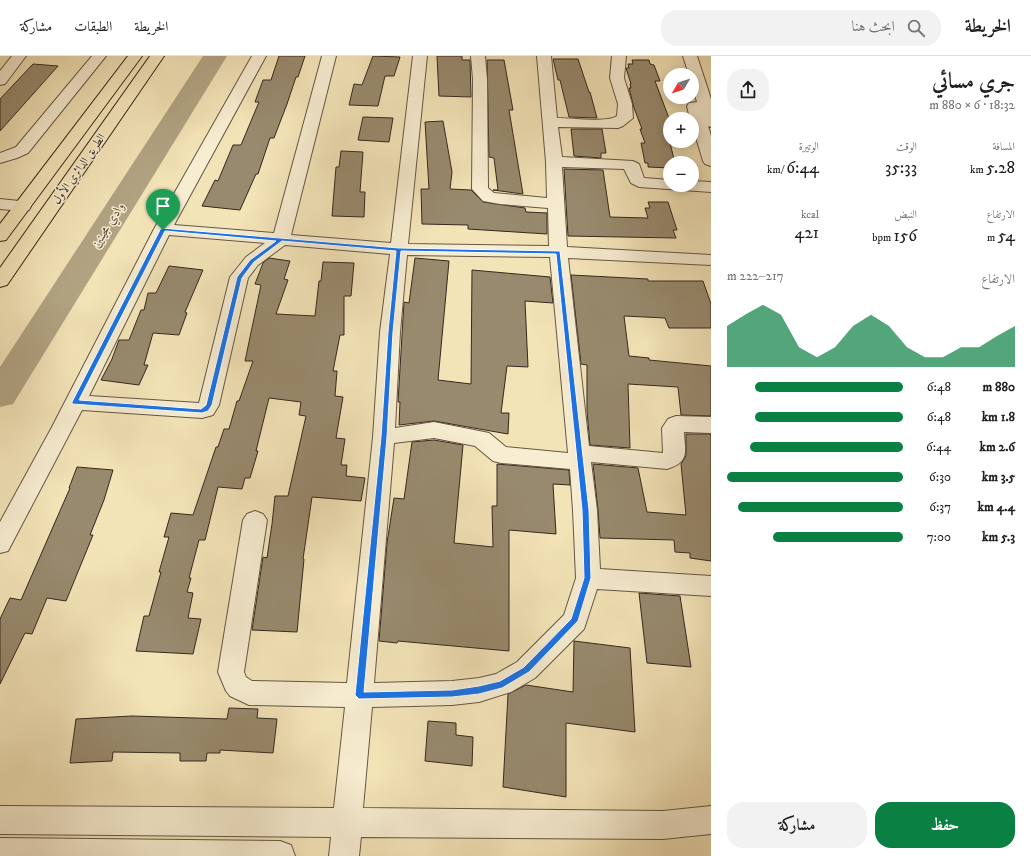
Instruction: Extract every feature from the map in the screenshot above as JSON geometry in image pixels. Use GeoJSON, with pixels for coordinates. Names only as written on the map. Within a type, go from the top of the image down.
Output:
{"type":"FeatureCollection","features":[{"type":"Feature","properties":{"kind":"highway","name":"الطريق الدائري الأول"},"geometry":{"type":"LineString","coordinates":[[0,236],[135,56]]}},
{"type":"Feature","properties":{"kind":"highway","name":"الطريق الدائري الأول"},"geometry":{"type":"LineString","coordinates":[[0,281],[157,56]]}},
{"type":"Feature","properties":{"kind":"street"},"geometry":{"type":"LineString","coordinates":[[0,81],[19,56]]}},
{"type":"Feature","properties":{"kind":"street"},"geometry":{"type":"LineString","coordinates":[[0,158],[11,156],[22,150],[99,56]]}},
{"type":"Feature","properties":{"kind":"street"},"geometry":{"type":"LineString","coordinates":[[0,544],[163,230],[259,56]]}},
{"type":"Feature","properties":{"kind":"street"},"geometry":{"type":"LineString","coordinates":[[75,402],[202,411],[206,410],[209,405],[240,277],[252,261],[281,240],[329,56]]}},
{"type":"Feature","properties":{"kind":"street"},"geometry":{"type":"LineString","coordinates":[[344,856],[384,437],[390,332],[420,56]]}},
{"type":"Feature","properties":{"kind":"street"},"geometry":{"type":"LineString","coordinates":[[478,56],[480,78],[480,189],[489,197],[556,204]]}},
{"type":"Feature","properties":{"kind":"street"},"geometry":{"type":"LineString","coordinates":[[255,520],[231,672],[235,684],[240,689],[249,693],[359,695],[452,693],[479,690],[502,684],[526,670],[575,621],[588,578],[585,510],[558,252],[554,162],[544,56]]}},
{"type":"Feature","properties":{"kind":"street"},"geometry":{"type":"LineString","coordinates":[[550,122],[603,124],[618,123],[626,118],[625,104],[617,78],[619,56]]}},
{"type":"Feature","properties":{"kind":"street"},"geometry":{"type":"LineString","coordinates":[[678,56],[687,68]]}},
{"type":"Feature","properties":{"kind":"street"},"geometry":{"type":"LineString","coordinates":[[690,56],[693,68]]}},
{"type":"Feature","properties":{"kind":"street"},"geometry":{"type":"LineString","coordinates":[[699,88],[711,122]]}},
{"type":"Feature","properties":{"kind":"street"},"geometry":{"type":"LineString","coordinates":[[694,104],[711,161]]}},
{"type":"Feature","properties":{"kind":"street"},"geometry":{"type":"LineString","coordinates":[[554,162],[627,164],[633,167],[638,182],[663,184]]}},
{"type":"Feature","properties":{"kind":"street"},"geometry":{"type":"LineString","coordinates":[[699,186],[711,187]]}},
{"type":"Feature","properties":{"kind":"street"},"geometry":{"type":"LineString","coordinates":[[0,204],[23,206]]}},
{"type":"Feature","properties":{"kind":"street"},"geometry":{"type":"LineString","coordinates":[[163,230],[399,250],[558,252],[711,260]]}},
{"type":"Feature","properties":{"kind":"street"},"geometry":{"type":"LineString","coordinates":[[384,437],[434,430],[481,439],[501,455],[667,461],[673,458],[673,428],[676,424],[711,425]]}},
{"type":"Feature","properties":{"kind":"street"},"geometry":{"type":"LineString","coordinates":[[588,578],[711,586]]}},
{"type":"Feature","properties":{"kind":"street"},"geometry":{"type":"LineString","coordinates":[[0,820],[347,824],[663,825],[711,820]]}},
{"type":"Feature","properties":{"kind":"street"},"geometry":{"type":"LineString","coordinates":[[0,853],[280,856]]}},
{"type":"Feature","properties":{"kind":"building"},"geometry":{"type":"Polygon","coordinates":[[[279,56],[305,56],[274,138],[270,138],[258,174],[256,174],[240,210],[202,206],[215,180],[218,181],[233,145],[241,145],[259,102],[255,102],[263,80],[271,80],[279,56]]]}},
{"type":"Feature","properties":{"kind":"building"},"geometry":{"type":"Polygon","coordinates":[[[373,56],[400,57],[394,76],[385,76],[378,106],[349,105],[354,84],[362,85],[373,56]]]}},
{"type":"Feature","properties":{"kind":"building"},"geometry":{"type":"Polygon","coordinates":[[[437,56],[462,56],[462,60],[470,60],[471,97],[439,96],[437,56]]]}},
{"type":"Feature","properties":{"kind":"building"},"geometry":{"type":"Polygon","coordinates":[[[553,59],[578,59],[590,92],[597,118],[569,117],[553,59]]]}},
{"type":"Feature","properties":{"kind":"building"},"geometry":{"type":"Polygon","coordinates":[[[487,60],[504,60],[513,110],[509,110],[523,194],[493,190],[498,190],[494,158],[489,157],[487,60]]]}},
{"type":"Feature","properties":{"kind":"building"},"geometry":{"type":"Polygon","coordinates":[[[632,60],[649,60],[650,64],[654,65],[660,81],[655,81],[667,112],[663,112],[663,148],[671,148],[673,156],[663,156],[663,168],[648,167],[648,163],[645,163],[641,143],[645,143],[640,129],[642,129],[634,108],[629,88],[631,88],[631,84],[626,68],[629,68],[628,64],[633,64],[632,60]]]}},
{"type":"Feature","properties":{"kind":"building"},"geometry":{"type":"Polygon","coordinates":[[[33,64],[58,66],[0,131],[0,99],[33,64]]]}},
{"type":"Feature","properties":{"kind":"building"},"geometry":{"type":"Polygon","coordinates":[[[363,117],[393,118],[389,142],[358,140],[363,117]]]}},
{"type":"Feature","properties":{"kind":"building"},"geometry":{"type":"Polygon","coordinates":[[[443,121],[452,172],[450,189],[471,190],[483,202],[525,208],[526,212],[547,213],[547,234],[468,229],[468,225],[422,224],[421,189],[429,189],[425,122],[443,121]]]}},
{"type":"Feature","properties":{"kind":"building"},"geometry":{"type":"Polygon","coordinates":[[[571,129],[602,129],[606,153],[601,153],[601,158],[574,156],[571,129]]]}},
{"type":"Feature","properties":{"kind":"building"},"geometry":{"type":"Polygon","coordinates":[[[341,151],[363,152],[360,192],[365,192],[364,217],[332,216],[336,167],[339,167],[341,151]]]}},
{"type":"Feature","properties":{"kind":"building"},"geometry":{"type":"Polygon","coordinates":[[[564,169],[603,170],[610,217],[648,218],[645,208],[650,208],[648,202],[668,202],[677,230],[673,230],[676,238],[568,236],[564,169]]]}},
{"type":"Feature","properties":{"kind":"building"},"geometry":{"type":"Polygon","coordinates":[[[269,258],[290,261],[284,279],[288,280],[276,314],[315,316],[323,262],[354,263],[351,296],[344,296],[344,335],[340,335],[333,371],[337,371],[335,396],[343,397],[336,438],[345,439],[341,465],[347,465],[346,476],[365,478],[361,501],[312,497],[303,559],[297,632],[252,630],[263,557],[267,558],[275,496],[288,496],[306,416],[299,415],[301,402],[269,398],[256,451],[258,451],[250,478],[245,478],[242,489],[218,487],[205,540],[199,540],[187,592],[193,593],[188,618],[201,619],[193,654],[136,651],[144,616],[149,616],[161,572],[159,572],[169,537],[164,537],[171,513],[193,515],[216,447],[218,447],[224,429],[229,429],[237,401],[239,401],[253,361],[245,361],[261,285],[255,284],[263,263],[269,258]]]}},
{"type":"Feature","properties":{"kind":"building"},"geometry":{"type":"Polygon","coordinates":[[[415,258],[449,261],[438,380],[471,384],[472,270],[550,277],[553,303],[525,301],[528,367],[507,366],[501,413],[509,413],[508,434],[434,421],[399,425],[400,402],[398,402],[404,302],[409,303],[415,258]]]}},
{"type":"Feature","properties":{"kind":"building"},"geometry":{"type":"Polygon","coordinates":[[[169,266],[203,270],[185,312],[187,313],[179,335],[153,333],[144,365],[148,365],[139,385],[101,380],[112,359],[119,340],[129,340],[141,310],[144,310],[148,293],[156,293],[169,266]]]}},
{"type":"Feature","properties":{"kind":"building"},"geometry":{"type":"Polygon","coordinates":[[[571,275],[648,279],[648,281],[703,281],[711,304],[711,328],[669,328],[665,318],[624,316],[629,356],[649,358],[649,360],[711,366],[711,416],[681,415],[678,387],[628,384],[630,448],[590,445],[587,411],[587,365],[581,364],[571,275]]]}},
{"type":"Feature","properties":{"kind":"building"},"geometry":{"type":"Polygon","coordinates":[[[686,434],[711,434],[711,561],[690,558],[690,553],[675,552],[674,540],[600,538],[593,464],[638,468],[647,512],[686,515],[681,464],[686,456],[686,434]]]}},
{"type":"Feature","properties":{"kind":"building"},"geometry":{"type":"Polygon","coordinates":[[[434,440],[463,445],[454,543],[493,547],[492,506],[497,506],[497,464],[569,470],[570,485],[553,484],[556,534],[509,530],[509,651],[398,641],[397,643],[379,641],[387,543],[394,498],[404,499],[412,442],[434,440]]]}},
{"type":"Feature","properties":{"kind":"building"},"geometry":{"type":"Polygon","coordinates":[[[77,467],[113,470],[104,500],[90,535],[93,535],[66,601],[47,598],[32,634],[25,633],[0,684],[0,619],[10,598],[21,600],[70,488],[77,467]]]}},
{"type":"Feature","properties":{"kind":"building"},"geometry":{"type":"Polygon","coordinates":[[[639,593],[680,596],[691,667],[647,663],[639,593]]]}},
{"type":"Feature","properties":{"kind":"building"},"geometry":{"type":"Polygon","coordinates":[[[574,641],[630,648],[635,732],[566,723],[566,797],[503,787],[508,694],[526,685],[573,692],[574,641]]]}},
{"type":"Feature","properties":{"kind":"building"},"geometry":{"type":"Polygon","coordinates":[[[229,708],[258,709],[257,718],[277,719],[273,753],[220,750],[220,753],[207,753],[206,761],[180,761],[180,753],[113,752],[112,761],[70,763],[76,719],[132,716],[227,719],[229,708]]]}},
{"type":"Feature","properties":{"kind":"building"},"geometry":{"type":"Polygon","coordinates":[[[428,721],[456,723],[456,735],[473,737],[472,766],[425,761],[428,721]]]}},
{"type":"Feature","properties":{"kind":"waterway","name":"وادي مجينين"},"geometry":{"type":"LineString","coordinates":[[0,395],[215,56]]}},
{"type":"Feature","properties":{"kind":"route"},"geometry":{"type":"LineString","coordinates":[[163,230],[75,402],[202,411],[206,410],[209,405],[240,277],[252,261],[281,240],[399,250],[558,252],[585,510],[588,578],[575,621],[526,670],[502,684],[479,690],[452,693],[359,695],[384,437],[390,332],[399,250],[340,244],[163,230]]}}]}
